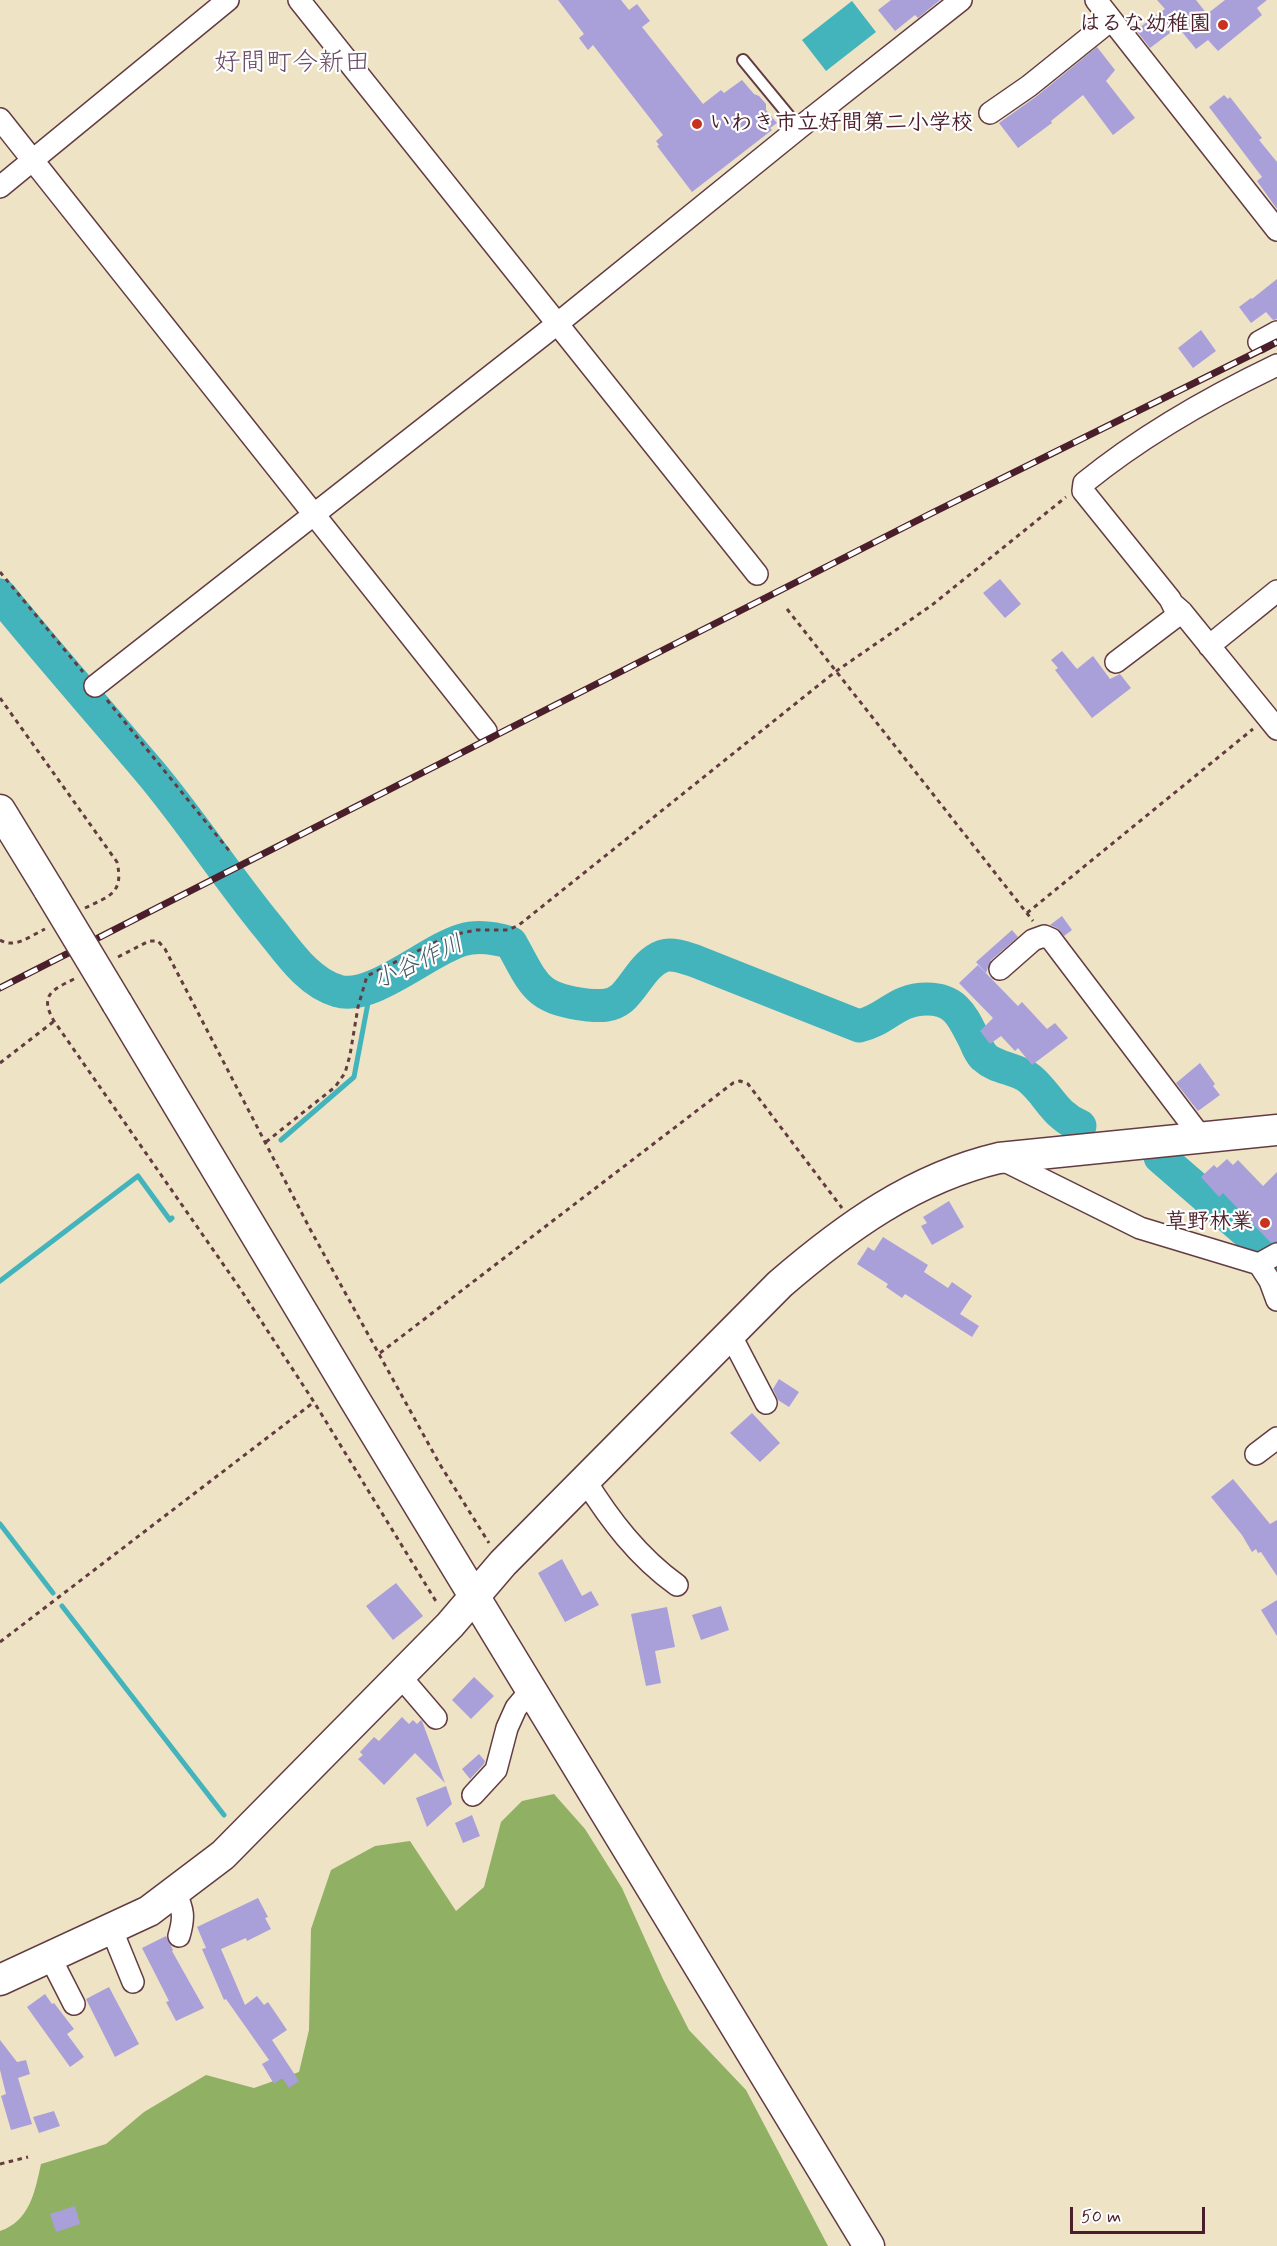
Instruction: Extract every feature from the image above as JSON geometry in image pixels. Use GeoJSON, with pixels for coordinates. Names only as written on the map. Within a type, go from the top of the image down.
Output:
{"type":"FeatureCollection","features":[{"type":"Feature","properties":{"kind":"street"},"geometry":{"type":"LineString","coordinates":[[0,187],[228,0]]}},
{"type":"Feature","properties":{"kind":"street"},"geometry":{"type":"LineString","coordinates":[[299,0],[758,574]]}},
{"type":"Feature","properties":{"kind":"street"},"geometry":{"type":"LineString","coordinates":[[95,686],[557,324],[961,0]]}},
{"type":"Feature","properties":{"kind":"street"},"geometry":{"type":"LineString","coordinates":[[1096,0],[1276,226]]}},
{"type":"Feature","properties":{"kind":"street"},"geometry":{"type":"LineString","coordinates":[[990,113],[1029,86],[1112,20]]}},
{"type":"Feature","properties":{"kind":"street"},"geometry":{"type":"LineString","coordinates":[[0,119],[486,731]]}},
{"type":"Feature","properties":{"kind":"street"},"geometry":{"type":"LineString","coordinates":[[1272,723],[1083,491],[1084,483],[1150,433],[1211,398],[1277,365]]}},
{"type":"Feature","properties":{"kind":"street"},"geometry":{"type":"LineString","coordinates":[[1209,646],[1277,591]]}},
{"type":"Feature","properties":{"kind":"street"},"geometry":{"type":"LineString","coordinates":[[1116,662],[1174,618],[1176,614],[1174,605]]}},
{"type":"Feature","properties":{"kind":"street"},"geometry":{"type":"LineString","coordinates":[[0,810],[474,1598],[869,2246]]}},
{"type":"Feature","properties":{"kind":"street"},"geometry":{"type":"LineString","coordinates":[[1000,969],[1033,940],[1044,936],[1053,940],[1201,1137]]}},
{"type":"Feature","properties":{"kind":"street"},"geometry":{"type":"LineString","coordinates":[[0,1980],[149,1911],[223,1855],[400,1676],[474,1598],[503,1563],[780,1284],[814,1254],[875,1210],[910,1191],[975,1163],[999,1158],[1277,1130]]}},
{"type":"Feature","properties":{"kind":"street"},"geometry":{"type":"LineString","coordinates":[[999,1158],[1140,1228],[1270,1258],[1270,1281],[1277,1300]]}},
{"type":"Feature","properties":{"kind":"street"},"geometry":{"type":"LineString","coordinates":[[730,1334],[766,1403]]}},
{"type":"Feature","properties":{"kind":"street"},"geometry":{"type":"LineString","coordinates":[[1256,1454],[1277,1437]]}},
{"type":"Feature","properties":{"kind":"street"},"geometry":{"type":"LineString","coordinates":[[585,1480],[605,1512],[639,1552],[656,1570],[677,1585]]}},
{"type":"Feature","properties":{"kind":"street"},"geometry":{"type":"LineString","coordinates":[[400,1676],[436,1718]]}},
{"type":"Feature","properties":{"kind":"street"},"geometry":{"type":"LineString","coordinates":[[473,1795],[496,1770],[507,1728],[516,1708],[531,1690]]}},
{"type":"Feature","properties":{"kind":"street"},"geometry":{"type":"LineString","coordinates":[[175,1892],[184,1920],[179,1936]]}},
{"type":"Feature","properties":{"kind":"street"},"geometry":{"type":"LineString","coordinates":[[111,1929],[133,1982]]}},
{"type":"Feature","properties":{"kind":"street"},"geometry":{"type":"LineString","coordinates":[[50,1957],[74,2004]]}},
{"type":"Feature","properties":{"kind":"lane"},"geometry":{"type":"LineString","coordinates":[[743,60],[799,128]]}},
{"type":"Feature","properties":{"kind":"path"},"geometry":{"type":"LineString","coordinates":[[266,1142],[335,1087],[345,1073],[358,1007],[367,976],[448,936],[476,930],[508,930],[519,925],[835,672],[932,604],[1084,483]]}},
{"type":"Feature","properties":{"kind":"path"},"geometry":{"type":"LineString","coordinates":[[0,572],[231,853]]}},
{"type":"Feature","properties":{"kind":"path"},"geometry":{"type":"LineString","coordinates":[[787,609],[1044,936]]}},
{"type":"Feature","properties":{"kind":"path"},"geometry":{"type":"LineString","coordinates":[[0,698],[117,862],[120,877],[117,889],[109,896],[78,912]]}},
{"type":"Feature","properties":{"kind":"path"},"geometry":{"type":"LineString","coordinates":[[1027,913],[1272,723]]}},
{"type":"Feature","properties":{"kind":"path"},"geometry":{"type":"LineString","coordinates":[[0,940],[7,944],[15,944],[46,928]]}},
{"type":"Feature","properties":{"kind":"path"},"geometry":{"type":"LineString","coordinates":[[0,1063],[54,1021]]}},
{"type":"Feature","properties":{"kind":"path"},"geometry":{"type":"LineString","coordinates":[[380,1353],[732,1083],[740,1081],[747,1084],[855,1225]]}},
{"type":"Feature","properties":{"kind":"path"},"geometry":{"type":"LineString","coordinates":[[0,1642],[314,1402]]}},
{"type":"Feature","properties":{"kind":"path"},"geometry":{"type":"LineString","coordinates":[[0,2163],[28,2157]]}},
{"type":"Feature","properties":{"kind":"green space"},"geometry":{"type":"Polygon","coordinates":[[[554,1794],[585,1829],[622,1888],[689,2030],[746,2090],[828,2246],[0,2246],[0,2231],[18,2220],[30,2204],[41,2164],[106,2144],[144,2112],[206,2075],[254,2088],[299,2072],[309,2030],[311,1929],[331,1870],[375,1846],[410,1841],[456,1911],[484,1887],[501,1822],[522,1801],[554,1794]]]}},
{"type":"Feature","properties":{"kind":"water"},"geometry":{"type":"Polygon","coordinates":[[[852,1],[876,32],[826,71],[802,40],[852,1]]]}},
{"type":"Feature","properties":{"kind":"building"},"geometry":{"type":"Polygon","coordinates":[[[558,0],[621,0],[629,10],[637,4],[650,21],[642,27],[703,104],[721,90],[724,93],[742,80],[766,104],[766,110],[777,123],[770,128],[772,130],[692,192],[657,146],[659,145],[656,141],[663,135],[593,45],[588,50],[579,38],[584,34],[558,0]]]}},
{"type":"Feature","properties":{"kind":"building"},"geometry":{"type":"Polygon","coordinates":[[[891,0],[940,0],[918,18],[915,15],[895,31],[878,10],[891,0]]]}},
{"type":"Feature","properties":{"kind":"building"},"geometry":{"type":"Polygon","coordinates":[[[1157,0],[1196,0],[1207,14],[1225,0],[1267,0],[1257,8],[1262,15],[1218,51],[1208,40],[1196,49],[1178,27],[1150,48],[1136,30],[1165,9],[1157,0]]]}},
{"type":"Feature","properties":{"kind":"building"},"geometry":{"type":"Polygon","coordinates":[[[1097,47],[1115,70],[1106,81],[1135,118],[1113,135],[1083,95],[1051,121],[1052,123],[1018,148],[999,123],[1037,96],[1097,47]]]}},
{"type":"Feature","properties":{"kind":"building"},"geometry":{"type":"Polygon","coordinates":[[[1224,95],[1228,99],[1230,97],[1262,138],[1259,140],[1277,162],[1277,209],[1257,181],[1262,177],[1209,107],[1224,95]]]}},
{"type":"Feature","properties":{"kind":"building"},"geometry":{"type":"Polygon","coordinates":[[[1277,279],[1277,319],[1273,320],[1266,312],[1251,323],[1239,307],[1277,279]]]}},
{"type":"Feature","properties":{"kind":"building"},"geometry":{"type":"Polygon","coordinates":[[[1201,330],[1216,351],[1193,368],[1178,348],[1201,330]]]}},
{"type":"Feature","properties":{"kind":"building"},"geometry":{"type":"Polygon","coordinates":[[[1000,579],[1021,604],[1005,618],[983,593],[1000,579]]]}},
{"type":"Feature","properties":{"kind":"building"},"geometry":{"type":"Polygon","coordinates":[[[1062,651],[1077,669],[1093,656],[1110,679],[1120,674],[1131,688],[1092,718],[1055,670],[1058,668],[1051,660],[1062,651]]]}},
{"type":"Feature","properties":{"kind":"building"},"geometry":{"type":"Polygon","coordinates":[[[1062,916],[1072,930],[1064,936],[1057,928],[1050,925],[1062,916]]]}},
{"type":"Feature","properties":{"kind":"building"},"geometry":{"type":"Polygon","coordinates":[[[1012,930],[1018,937],[991,960],[986,973],[976,962],[1012,930]]]}},
{"type":"Feature","properties":{"kind":"building"},"geometry":{"type":"Polygon","coordinates":[[[978,965],[1018,1006],[1022,1002],[1047,1029],[1055,1023],[1068,1038],[1032,1065],[1018,1048],[1015,1051],[1001,1036],[990,1044],[980,1031],[993,1018],[959,983],[978,965]]]}},
{"type":"Feature","properties":{"kind":"building"},"geometry":{"type":"Polygon","coordinates":[[[1200,1063],[1220,1095],[1198,1111],[1176,1083],[1200,1063]]]}},
{"type":"Feature","properties":{"kind":"building","name":"草野林業"},"geometry":{"type":"Polygon","coordinates":[[[1227,1159],[1233,1165],[1238,1160],[1263,1186],[1277,1172],[1277,1241],[1271,1243],[1223,1193],[1219,1197],[1201,1177],[1214,1165],[1217,1168],[1227,1159]]]}},
{"type":"Feature","properties":{"kind":"building"},"geometry":{"type":"Polygon","coordinates":[[[949,1201],[964,1227],[932,1245],[921,1226],[927,1223],[923,1217],[949,1201]]]}},
{"type":"Feature","properties":{"kind":"building"},"geometry":{"type":"Polygon","coordinates":[[[883,1237],[928,1265],[924,1272],[948,1288],[952,1282],[972,1296],[960,1314],[979,1326],[972,1337],[905,1294],[902,1298],[886,1287],[888,1284],[857,1264],[868,1247],[874,1251],[883,1237]]]}},
{"type":"Feature","properties":{"kind":"building"},"geometry":{"type":"Polygon","coordinates":[[[779,1379],[799,1392],[789,1407],[778,1400],[773,1389],[779,1379]]]}},
{"type":"Feature","properties":{"kind":"building"},"geometry":{"type":"Polygon","coordinates":[[[752,1413],[780,1443],[760,1462],[730,1433],[752,1413]]]}},
{"type":"Feature","properties":{"kind":"building"},"geometry":{"type":"Polygon","coordinates":[[[1233,1479],[1270,1524],[1277,1520],[1277,1576],[1261,1552],[1258,1553],[1256,1549],[1252,1552],[1242,1535],[1211,1497],[1233,1479]]]}},
{"type":"Feature","properties":{"kind":"building"},"geometry":{"type":"Polygon","coordinates":[[[562,1559],[582,1596],[591,1591],[599,1605],[565,1622],[538,1573],[562,1559]]]}},
{"type":"Feature","properties":{"kind":"building"},"geometry":{"type":"Polygon","coordinates":[[[396,1583],[423,1616],[393,1640],[366,1606],[396,1583]]]}},
{"type":"Feature","properties":{"kind":"building"},"geometry":{"type":"Polygon","coordinates":[[[1277,1600],[1277,1636],[1261,1610],[1277,1600]]]}},
{"type":"Feature","properties":{"kind":"building"},"geometry":{"type":"Polygon","coordinates":[[[721,1606],[729,1630],[701,1640],[692,1615],[721,1606]]]}},
{"type":"Feature","properties":{"kind":"building"},"geometry":{"type":"Polygon","coordinates":[[[667,1607],[675,1647],[655,1651],[661,1683],[646,1686],[631,1614],[667,1607]]]}},
{"type":"Feature","properties":{"kind":"building"},"geometry":{"type":"Polygon","coordinates":[[[474,1677],[494,1696],[471,1719],[452,1700],[474,1677]]]}},
{"type":"Feature","properties":{"kind":"building"},"geometry":{"type":"Polygon","coordinates":[[[402,1717],[409,1724],[413,1720],[417,1724],[422,1721],[445,1783],[415,1753],[384,1785],[358,1759],[363,1755],[360,1752],[374,1737],[379,1741],[402,1717]]]}},
{"type":"Feature","properties":{"kind":"building"},"geometry":{"type":"Polygon","coordinates":[[[479,1754],[485,1761],[484,1764],[470,1779],[462,1769],[479,1754]]]}},
{"type":"Feature","properties":{"kind":"building"},"geometry":{"type":"Polygon","coordinates":[[[446,1786],[452,1804],[427,1827],[416,1798],[446,1786]]]}},
{"type":"Feature","properties":{"kind":"building"},"geometry":{"type":"Polygon","coordinates":[[[472,1815],[480,1836],[463,1843],[455,1823],[472,1815]]]}},
{"type":"Feature","properties":{"kind":"building"},"geometry":{"type":"Polygon","coordinates":[[[258,1898],[268,1917],[265,1918],[271,1929],[247,1941],[246,1938],[221,1949],[245,2005],[257,1996],[264,2005],[268,2002],[287,2030],[272,2040],[299,2081],[289,2088],[282,2078],[274,2084],[262,2064],[269,2060],[226,1999],[224,2000],[202,1949],[206,1948],[197,1927],[258,1898]]]}},
{"type":"Feature","properties":{"kind":"building"},"geometry":{"type":"Polygon","coordinates":[[[166,1936],[204,2008],[176,2021],[166,2002],[169,2001],[142,1948],[166,1936]]]}},
{"type":"Feature","properties":{"kind":"building"},"geometry":{"type":"Polygon","coordinates":[[[109,1987],[139,2044],[115,2057],[86,1999],[109,1987]]]}},
{"type":"Feature","properties":{"kind":"building"},"geometry":{"type":"Polygon","coordinates":[[[45,1994],[74,2029],[67,2034],[84,2057],[70,2067],[27,2007],[45,1994]]]}},
{"type":"Feature","properties":{"kind":"building"},"geometry":{"type":"Polygon","coordinates":[[[0,2040],[17,2062],[26,2060],[30,2074],[18,2078],[32,2124],[11,2130],[1,2096],[6,2094],[0,2070],[0,2040]]]}},
{"type":"Feature","properties":{"kind":"building"},"geometry":{"type":"Polygon","coordinates":[[[54,2111],[60,2126],[39,2133],[33,2117],[54,2111]]]}},
{"type":"Feature","properties":{"kind":"building"},"geometry":{"type":"Polygon","coordinates":[[[75,2206],[80,2224],[56,2232],[50,2214],[75,2206]]]}},
{"type":"Feature","properties":{"kind":"waterway","name":"小谷作川"},"geometry":{"type":"LineString","coordinates":[[0,595],[150,772],[291,955],[308,973],[327,987],[352,992],[367,989],[448,945],[468,938],[481,937],[511,943],[532,980],[546,994],[587,1005],[606,1005],[618,1001],[656,959],[671,955],[695,961],[859,1026],[907,1002],[937,1000],[945,1002],[958,1011],[984,1057],[995,1064],[1025,1075],[1058,1111],[1080,1126]]}},
{"type":"Feature","properties":{"kind":"waterway"},"geometry":{"type":"LineString","coordinates":[[281,1140],[354,1077],[371,987]]}},
{"type":"Feature","properties":{"kind":"waterway","name":"小谷作川"},"geometry":{"type":"LineString","coordinates":[[1160,1157],[1258,1242],[1277,1272]]}},
{"type":"Feature","properties":{"kind":"waterway"},"geometry":{"type":"LineString","coordinates":[[0,1281],[138,1176],[170,1220],[172,1218]]}},
{"type":"Feature","properties":{"kind":"waterway"},"geometry":{"type":"LineString","coordinates":[[0,1524],[53,1593]]}},
{"type":"Feature","properties":{"kind":"waterway"},"geometry":{"type":"LineString","coordinates":[[62,1606],[224,1815]]}},
{"type":"Feature","properties":{"kind":"railway"},"geometry":{"type":"LineString","coordinates":[[0,988],[932,513],[1277,342]]}},
{"type":"Feature","properties":{"kind":"place","name":"はるな幼稚園"},"geometry":{"type":"Point","coordinates":[1223,25]}},
{"type":"Feature","properties":{"kind":"place","name":"いわき市立好間第二小学校"},"geometry":{"type":"Point","coordinates":[697,124]}},
{"type":"Feature","properties":{"kind":"place","name":"草野林業"},"geometry":{"type":"Point","coordinates":[1265,1223]}},
{"type":"Feature","properties":{"kind":"district","name":"好間町今新田"},"geometry":{"type":"Point","coordinates":[292,65]}}]}
